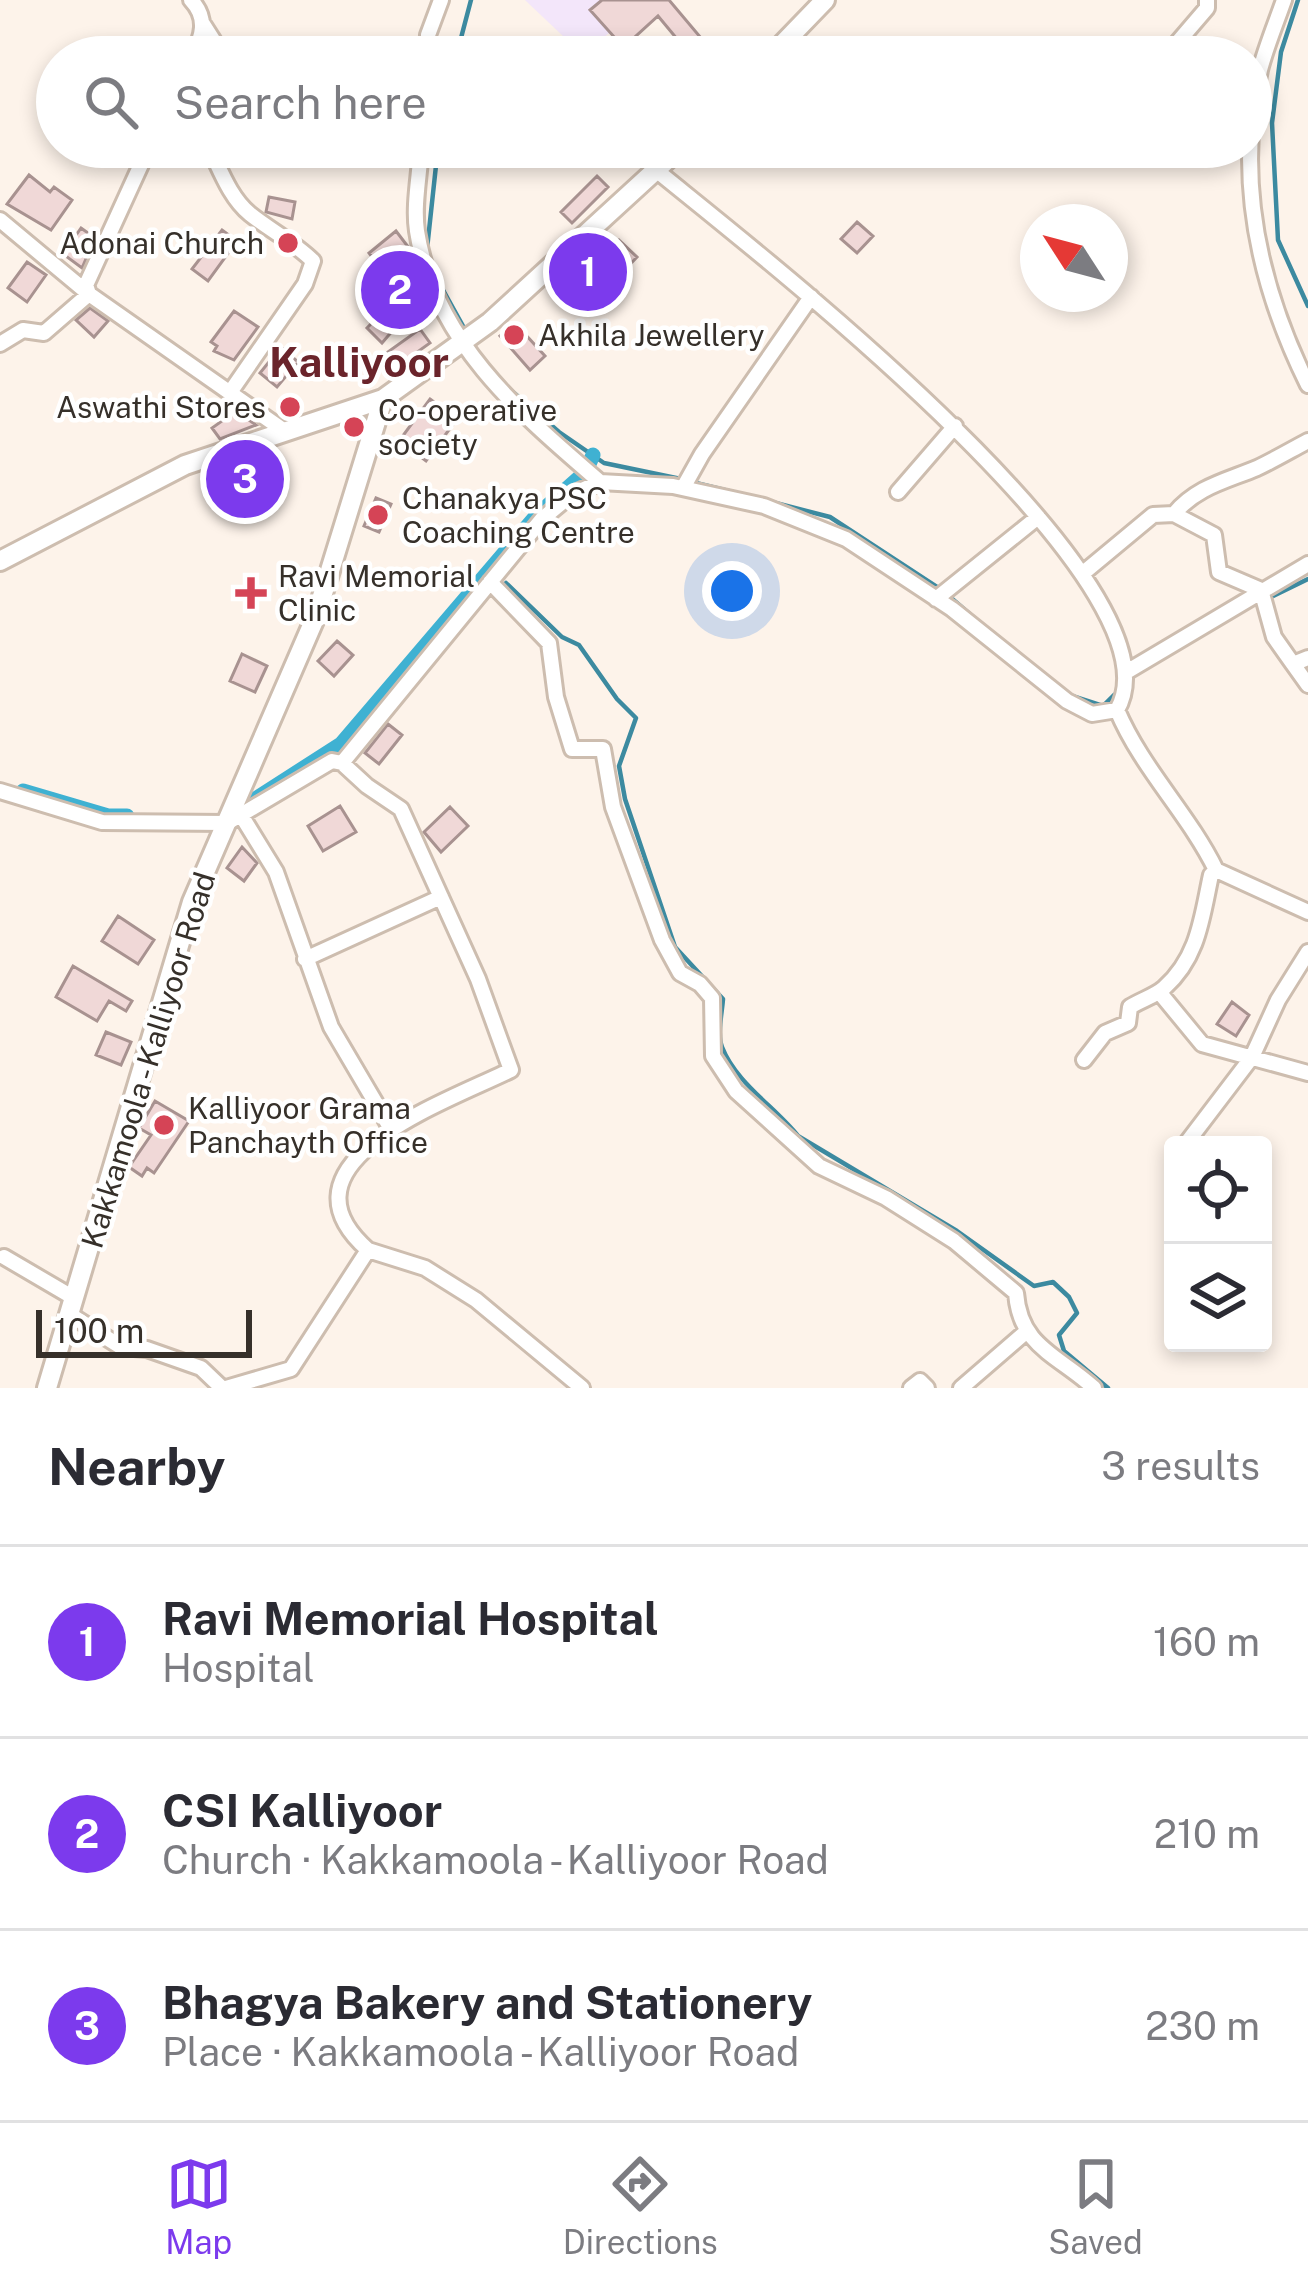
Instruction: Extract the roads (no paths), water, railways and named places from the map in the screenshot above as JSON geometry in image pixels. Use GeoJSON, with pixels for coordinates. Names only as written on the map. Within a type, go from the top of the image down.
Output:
{"type":"FeatureCollection","features":[{"type":"Feature","properties":{"kind":"main road"},"geometry":{"type":"LineString","coordinates":[[790,36],[825,0]]}},
{"type":"Feature","properties":{"kind":"main road"},"geometry":{"type":"LineString","coordinates":[[0,561],[185,465],[383,399],[490,322],[656,170]]}},
{"type":"Feature","properties":{"kind":"main road","name":"Kakkamoola - Kalliyoor Road"},"geometry":{"type":"LineString","coordinates":[[47,1388],[192,902],[234,819],[316,616],[383,399]]}},
{"type":"Feature","properties":{"kind":"street"},"geometry":{"type":"LineString","coordinates":[[191,0],[211,36]]}},
{"type":"Feature","properties":{"kind":"street"},"geometry":{"type":"LineString","coordinates":[[428,36],[441,0]]}},
{"type":"Feature","properties":{"kind":"street"},"geometry":{"type":"LineString","coordinates":[[1183,36],[1207,8],[1207,0]]}},
{"type":"Feature","properties":{"kind":"street"},"geometry":{"type":"LineString","coordinates":[[1272,36],[1284,0]]}},
{"type":"Feature","properties":{"kind":"street"},"geometry":{"type":"LineString","coordinates":[[199,36],[203,24]]}},
{"type":"Feature","properties":{"kind":"street"},"geometry":{"type":"LineString","coordinates":[[89,293],[86,285],[139,168]]}},
{"type":"Feature","properties":{"kind":"street"},"geometry":{"type":"LineString","coordinates":[[219,168],[248,212],[290,238],[313,261],[305,284],[231,391]]}},
{"type":"Feature","properties":{"kind":"street"},"geometry":{"type":"LineString","coordinates":[[420,168],[416,229],[435,290],[461,344],[528,420],[600,482]]}},
{"type":"Feature","properties":{"kind":"street"},"geometry":{"type":"LineString","coordinates":[[1252,168],[1251,201],[1262,274],[1308,385]]}},
{"type":"Feature","properties":{"kind":"street"},"geometry":{"type":"LineString","coordinates":[[342,763],[542,519],[571,495],[600,482],[684,488],[764,506],[846,538],[937,598],[1067,701],[1092,714],[1117,710],[1128,692],[1128,671],[1100,601],[1058,537],[955,426],[811,297],[656,170]]}},
{"type":"Feature","properties":{"kind":"street"},"geometry":{"type":"LineString","coordinates":[[0,220],[89,293],[286,432]]}},
{"type":"Feature","properties":{"kind":"street"},"geometry":{"type":"LineString","coordinates":[[0,344],[23,330],[44,333],[89,293]]}},
{"type":"Feature","properties":{"kind":"street"},"geometry":{"type":"LineString","coordinates":[[684,488],[811,297]]}},
{"type":"Feature","properties":{"kind":"street"},"geometry":{"type":"LineString","coordinates":[[898,492],[955,426]]}},
{"type":"Feature","properties":{"kind":"street"},"geometry":{"type":"LineString","coordinates":[[1174,514],[1204,488],[1308,441]]}},
{"type":"Feature","properties":{"kind":"street"},"geometry":{"type":"LineString","coordinates":[[1082,574],[1153,514],[1174,514],[1214,535],[1219,572],[1261,591]]}},
{"type":"Feature","properties":{"kind":"street"},"geometry":{"type":"LineString","coordinates":[[937,598],[1038,517]]}},
{"type":"Feature","properties":{"kind":"street"},"geometry":{"type":"LineString","coordinates":[[1128,671],[1308,564]]}},
{"type":"Feature","properties":{"kind":"street"},"geometry":{"type":"LineString","coordinates":[[490,582],[549,643],[556,697],[572,749],[603,749],[613,807],[662,940],[680,973],[700,984],[712,998],[713,1056],[736,1091],[819,1166],[886,1198],[954,1241],[1016,1293],[1018,1320],[1048,1355],[1066,1363],[1094,1388]]}},
{"type":"Feature","properties":{"kind":"street"},"geometry":{"type":"LineString","coordinates":[[1261,591],[1274,637],[1300,661],[1308,685]]}},
{"type":"Feature","properties":{"kind":"street"},"geometry":{"type":"LineString","coordinates":[[1117,710],[1133,749],[1196,830],[1216,870],[1308,912]]}},
{"type":"Feature","properties":{"kind":"street"},"geometry":{"type":"LineString","coordinates":[[0,791],[102,822],[234,819],[332,760],[401,809],[478,979],[511,1070],[391,1129],[358,1153],[343,1175],[337,1196],[345,1229],[368,1250],[424,1268],[476,1300],[582,1388]]}},
{"type":"Feature","properties":{"kind":"street"},"geometry":{"type":"LineString","coordinates":[[234,819],[276,872],[331,1027],[391,1129]]}},
{"type":"Feature","properties":{"kind":"street"},"geometry":{"type":"LineString","coordinates":[[1084,1060],[1105,1033],[1128,1023],[1130,1006],[1160,993],[1188,962],[1203,926],[1211,875],[1216,870]]}},
{"type":"Feature","properties":{"kind":"street"},"geometry":{"type":"LineString","coordinates":[[305,959],[441,896]]}},
{"type":"Feature","properties":{"kind":"street"},"geometry":{"type":"LineString","coordinates":[[1192,1136],[1252,1057],[1278,1000],[1308,952]]}},
{"type":"Feature","properties":{"kind":"street"},"geometry":{"type":"LineString","coordinates":[[1160,993],[1202,1044],[1308,1073]]}},
{"type":"Feature","properties":{"kind":"street"},"geometry":{"type":"LineString","coordinates":[[1,1257],[121,1347],[147,1348],[201,1368],[224,1388],[291,1369],[368,1250]]}},
{"type":"Feature","properties":{"kind":"street"},"geometry":{"type":"LineString","coordinates":[[961,1388],[1028,1331]]}},
{"type":"Feature","properties":{"kind":"street"},"geometry":{"type":"LineString","coordinates":[[911,1388],[920,1381],[927,1388]]}},
{"type":"Feature","properties":{"kind":"waterway"},"geometry":{"type":"LineString","coordinates":[[462,36],[471,0]]}},
{"type":"Feature","properties":{"kind":"waterway"},"geometry":{"type":"LineString","coordinates":[[1298,0],[1281,52],[1272,123],[1278,240],[1308,306]]}},
{"type":"Feature","properties":{"kind":"waterway"},"geometry":{"type":"LineString","coordinates":[[427,249],[436,168]]}},
{"type":"Feature","properties":{"kind":"waterway"},"geometry":{"type":"LineString","coordinates":[[438,281],[463,326]]}},
{"type":"Feature","properties":{"kind":"waterway"},"geometry":{"type":"LineString","coordinates":[[505,385],[604,463],[681,479]]}},
{"type":"Feature","properties":{"kind":"waterway"},"geometry":{"type":"LineString","coordinates":[[589,464],[593,455]]}},
{"type":"Feature","properties":{"kind":"waterway"},"geometry":{"type":"LineString","coordinates":[[243,807],[341,744],[536,516],[581,476]]}},
{"type":"Feature","properties":{"kind":"waterway"},"geometry":{"type":"LineString","coordinates":[[692,482],[745,495]]}},
{"type":"Feature","properties":{"kind":"waterway"},"geometry":{"type":"LineString","coordinates":[[768,501],[830,517],[943,591],[979,622]]}},
{"type":"Feature","properties":{"kind":"waterway"},"geometry":{"type":"LineString","coordinates":[[1269,598],[1308,579]]}},
{"type":"Feature","properties":{"kind":"waterway"},"geometry":{"type":"LineString","coordinates":[[506,583],[562,637],[579,645],[636,718],[619,766],[625,799],[675,947],[723,999],[720,1030],[728,1060],[798,1136],[957,1231],[1034,1286],[1053,1282],[1077,1313],[1059,1335],[1064,1351],[1108,1388]]}},
{"type":"Feature","properties":{"kind":"waterway"},"geometry":{"type":"LineString","coordinates":[[1066,694],[1103,706],[1114,695]]}},
{"type":"Feature","properties":{"kind":"waterway"},"geometry":{"type":"LineString","coordinates":[[23,791],[108,816],[127,816]]}},
{"type":"Feature","properties":{"kind":"place","name":"Adonai Church"},"geometry":{"type":"Point","coordinates":[288,243]}},
{"type":"Feature","properties":{"kind":"place","name":"Ravi Memorial Hospital"},"geometry":{"type":"Point","coordinates":[588,272]}},
{"type":"Feature","properties":{"kind":"place","name":"CSI Kalliyoor"},"geometry":{"type":"Point","coordinates":[400,290]}},
{"type":"Feature","properties":{"kind":"place","name":"Akhila Jewellery"},"geometry":{"type":"Point","coordinates":[514,335]}},
{"type":"Feature","properties":{"kind":"place","name":"Aswathi Stores"},"geometry":{"type":"Point","coordinates":[290,407]}},
{"type":"Feature","properties":{"kind":"place","name":"Co-operative society"},"geometry":{"type":"Point","coordinates":[354,427]}},
{"type":"Feature","properties":{"kind":"place","name":"Bhagya Bakery and Stationery"},"geometry":{"type":"Point","coordinates":[245,479]}},
{"type":"Feature","properties":{"kind":"place","name":"Chanakya PSC Coaching Centre"},"geometry":{"type":"Point","coordinates":[378,515]}},
{"type":"Feature","properties":{"kind":"place","name":"Ravi Memorial Clinic"},"geometry":{"type":"Point","coordinates":[251,593]}},
{"type":"Feature","properties":{"kind":"place","name":"Kalliyoor Grama Panchayth Office"},"geometry":{"type":"Point","coordinates":[164,1125]}},
{"type":"Feature","properties":{"kind":"district","name":"Kalliyoor"},"geometry":{"type":"Point","coordinates":[359,361]}}]}
